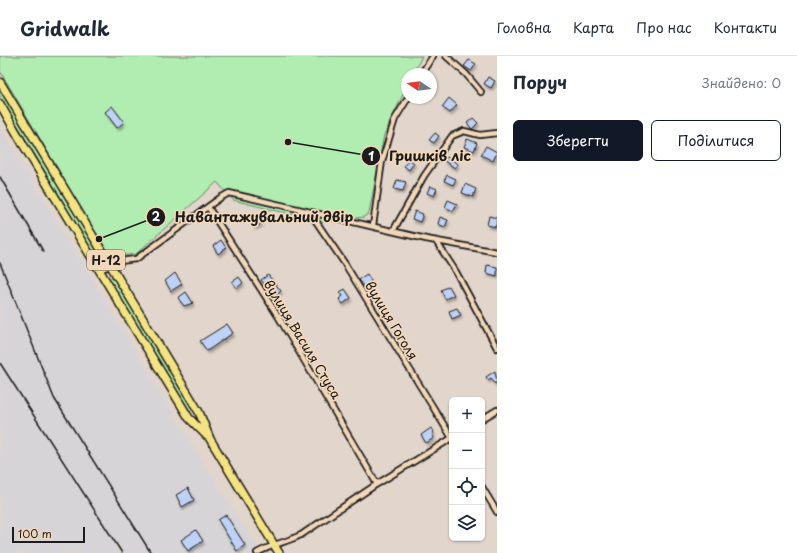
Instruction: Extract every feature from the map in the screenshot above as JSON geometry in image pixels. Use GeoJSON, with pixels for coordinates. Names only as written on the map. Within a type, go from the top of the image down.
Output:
{"type":"FeatureCollection","features":[{"type":"Feature","properties":{"kind":"main road","name":"Н-12"},"geometry":{"type":"LineString","coordinates":[[0,82],[199,412],[210,439],[279,553]]}},
{"type":"Feature","properties":{"kind":"main road","name":"Н-12"},"geometry":{"type":"LineString","coordinates":[[0,104],[189,418],[210,439]]}},
{"type":"Feature","properties":{"kind":"street"},"geometry":{"type":"LineString","coordinates":[[425,68],[433,56]]}},
{"type":"Feature","properties":{"kind":"street"},"geometry":{"type":"LineString","coordinates":[[446,56],[466,74],[481,92]]}},
{"type":"Feature","properties":{"kind":"street"},"geometry":{"type":"LineString","coordinates":[[373,226],[382,161],[395,119],[404,104]]}},
{"type":"Feature","properties":{"kind":"street"},"geometry":{"type":"LineString","coordinates":[[393,231],[424,176],[452,136],[464,131],[480,135],[497,133]]}},
{"type":"Feature","properties":{"kind":"street"},"geometry":{"type":"LineString","coordinates":[[100,270],[120,261],[136,260],[229,193],[311,214],[373,226],[436,241],[497,252]]}},
{"type":"Feature","properties":{"kind":"street","name":"вулиця Василя Стуса"},"geometry":{"type":"LineString","coordinates":[[208,207],[278,316],[376,484]]}},
{"type":"Feature","properties":{"kind":"street","name":"вулиця Гоголя"},"geometry":{"type":"LineString","coordinates":[[311,214],[345,264],[449,433]]}},
{"type":"Feature","properties":{"kind":"street"},"geometry":{"type":"LineString","coordinates":[[436,241],[456,272],[497,348]]}},
{"type":"Feature","properties":{"kind":"street"},"geometry":{"type":"LineString","coordinates":[[485,417],[497,410]]}},
{"type":"Feature","properties":{"kind":"street"},"geometry":{"type":"LineString","coordinates":[[257,553],[273,544],[302,535],[376,484],[449,440]]}},
{"type":"Feature","properties":{"kind":"street"},"geometry":{"type":"LineString","coordinates":[[485,492],[497,512]]}},
{"type":"Feature","properties":{"kind":"shaded area"},"geometry":{"type":"Polygon","coordinates":[[[0,127],[193,446],[247,532],[263,553],[0,553],[0,127]]]}},
{"type":"Feature","properties":{"kind":"green space"},"geometry":{"type":"Polygon","coordinates":[[[0,56],[422,56],[416,68],[401,68],[401,99],[384,135],[369,213],[364,217],[322,222],[233,200],[217,182],[136,254],[110,257],[0,71],[0,56]]]}},
{"type":"Feature","properties":{"kind":"green space"},"geometry":{"type":"Polygon","coordinates":[[[0,87],[105,263],[101,265],[0,96],[0,87]]]}},
{"type":"Feature","properties":{"kind":"green space"},"geometry":{"type":"Polygon","coordinates":[[[113,276],[194,409],[190,411],[109,279],[113,276]]]}},
{"type":"Feature","properties":{"kind":"building"},"geometry":{"type":"Polygon","coordinates":[[[469,60],[476,64],[471,71],[464,66],[469,60]]]}},
{"type":"Feature","properties":{"kind":"building"},"geometry":{"type":"Polygon","coordinates":[[[488,77],[495,81],[491,88],[484,84],[488,77]]]}},
{"type":"Feature","properties":{"kind":"building"},"geometry":{"type":"Polygon","coordinates":[[[449,98],[457,105],[450,113],[442,107],[449,98]]]}},
{"type":"Feature","properties":{"kind":"building"},"geometry":{"type":"Polygon","coordinates":[[[112,106],[124,122],[117,128],[105,112],[112,106]]]}},
{"type":"Feature","properties":{"kind":"building"},"geometry":{"type":"Polygon","coordinates":[[[473,118],[478,123],[472,129],[467,123],[473,118]]]}},
{"type":"Feature","properties":{"kind":"building"},"geometry":{"type":"Polygon","coordinates":[[[435,133],[439,136],[434,143],[429,140],[435,133]]]}},
{"type":"Feature","properties":{"kind":"building"},"geometry":{"type":"Polygon","coordinates":[[[467,139],[477,143],[474,151],[464,147],[467,139]]]}},
{"type":"Feature","properties":{"kind":"building"},"geometry":{"type":"Polygon","coordinates":[[[486,146],[497,152],[493,161],[481,155],[486,146]]]}},
{"type":"Feature","properties":{"kind":"building"},"geometry":{"type":"Polygon","coordinates":[[[447,157],[458,164],[455,168],[444,161],[447,157]]]}},
{"type":"Feature","properties":{"kind":"building"},"geometry":{"type":"Polygon","coordinates":[[[409,159],[414,163],[409,170],[404,166],[409,159]]]}},
{"type":"Feature","properties":{"kind":"building"},"geometry":{"type":"Polygon","coordinates":[[[447,175],[456,179],[453,185],[444,181],[447,175]]]}},
{"type":"Feature","properties":{"kind":"building"},"geometry":{"type":"Polygon","coordinates":[[[397,180],[406,182],[403,191],[394,189],[397,180]]]}},
{"type":"Feature","properties":{"kind":"building"},"geometry":{"type":"Polygon","coordinates":[[[465,184],[476,189],[473,197],[462,193],[465,184]]]}},
{"type":"Feature","properties":{"kind":"building"},"geometry":{"type":"Polygon","coordinates":[[[430,186],[437,189],[434,196],[427,193],[430,186]]]}},
{"type":"Feature","properties":{"kind":"building"},"geometry":{"type":"Polygon","coordinates":[[[448,200],[457,204],[453,211],[445,207],[448,200]]]}},
{"type":"Feature","properties":{"kind":"building"},"geometry":{"type":"Polygon","coordinates":[[[415,211],[423,214],[420,222],[412,219],[415,211]]]}},
{"type":"Feature","properties":{"kind":"building"},"geometry":{"type":"Polygon","coordinates":[[[257,216],[261,224],[254,227],[250,220],[257,216]]]}},
{"type":"Feature","properties":{"kind":"building"},"geometry":{"type":"Polygon","coordinates":[[[489,216],[497,218],[496,227],[487,225],[489,216]]]}},
{"type":"Feature","properties":{"kind":"building"},"geometry":{"type":"Polygon","coordinates":[[[440,217],[448,220],[445,227],[438,224],[440,217]]]}},
{"type":"Feature","properties":{"kind":"building"},"geometry":{"type":"Polygon","coordinates":[[[221,240],[226,248],[218,254],[213,246],[221,240]]]}},
{"type":"Feature","properties":{"kind":"building"},"geometry":{"type":"Polygon","coordinates":[[[487,265],[497,267],[497,276],[486,273],[487,265]]]}},
{"type":"Feature","properties":{"kind":"building"},"geometry":{"type":"Polygon","coordinates":[[[175,273],[182,284],[171,291],[165,281],[175,273]]]}},
{"type":"Feature","properties":{"kind":"building"},"geometry":{"type":"Polygon","coordinates":[[[367,274],[371,281],[364,288],[359,279],[367,274]]]}},
{"type":"Feature","properties":{"kind":"building"},"geometry":{"type":"Polygon","coordinates":[[[268,275],[281,291],[275,296],[261,280],[268,275]]]}},
{"type":"Feature","properties":{"kind":"building"},"geometry":{"type":"Polygon","coordinates":[[[239,277],[243,283],[237,288],[232,282],[239,277]]]}},
{"type":"Feature","properties":{"kind":"building"},"geometry":{"type":"Polygon","coordinates":[[[449,286],[454,295],[445,299],[441,290],[449,286]]]}},
{"type":"Feature","properties":{"kind":"building"},"geometry":{"type":"Polygon","coordinates":[[[345,289],[351,298],[343,304],[339,299],[343,296],[340,292],[345,289]]]}},
{"type":"Feature","properties":{"kind":"building"},"geometry":{"type":"Polygon","coordinates":[[[186,292],[193,303],[184,306],[178,298],[186,292]]]}},
{"type":"Feature","properties":{"kind":"building"},"geometry":{"type":"Polygon","coordinates":[[[457,308],[461,315],[452,319],[449,311],[457,308]]]}},
{"type":"Feature","properties":{"kind":"building"},"geometry":{"type":"Polygon","coordinates":[[[227,324],[233,333],[207,351],[200,341],[227,324]]]}},
{"type":"Feature","properties":{"kind":"building"},"geometry":{"type":"Polygon","coordinates":[[[495,371],[497,382],[495,384],[491,378],[488,380],[486,377],[495,371]]]}},
{"type":"Feature","properties":{"kind":"building"},"geometry":{"type":"Polygon","coordinates":[[[431,428],[434,433],[432,434],[434,438],[426,443],[421,435],[431,428]]]}},
{"type":"Feature","properties":{"kind":"building"},"geometry":{"type":"Polygon","coordinates":[[[188,488],[194,500],[182,507],[176,495],[188,488]]]}},
{"type":"Feature","properties":{"kind":"building"},"geometry":{"type":"Polygon","coordinates":[[[226,515],[245,545],[237,551],[218,520],[226,515]]]}},
{"type":"Feature","properties":{"kind":"building"},"geometry":{"type":"Polygon","coordinates":[[[196,530],[203,541],[188,551],[181,540],[196,530]]]}},
{"type":"Feature","properties":{"kind":"railway"},"geometry":{"type":"LineString","coordinates":[[0,177],[43,251]]}},
{"type":"Feature","properties":{"kind":"railway"},"geometry":{"type":"LineString","coordinates":[[0,263],[54,398],[151,553]]}},
{"type":"Feature","properties":{"kind":"railway"},"geometry":{"type":"LineString","coordinates":[[0,363],[122,553]]}},
{"type":"Feature","properties":{"kind":"place","name":"Гришків ліс"},"geometry":{"type":"Point","coordinates":[288,142]}},
{"type":"Feature","properties":{"kind":"place","name":"Навантажувальний двір"},"geometry":{"type":"Point","coordinates":[99,239]}}]}
